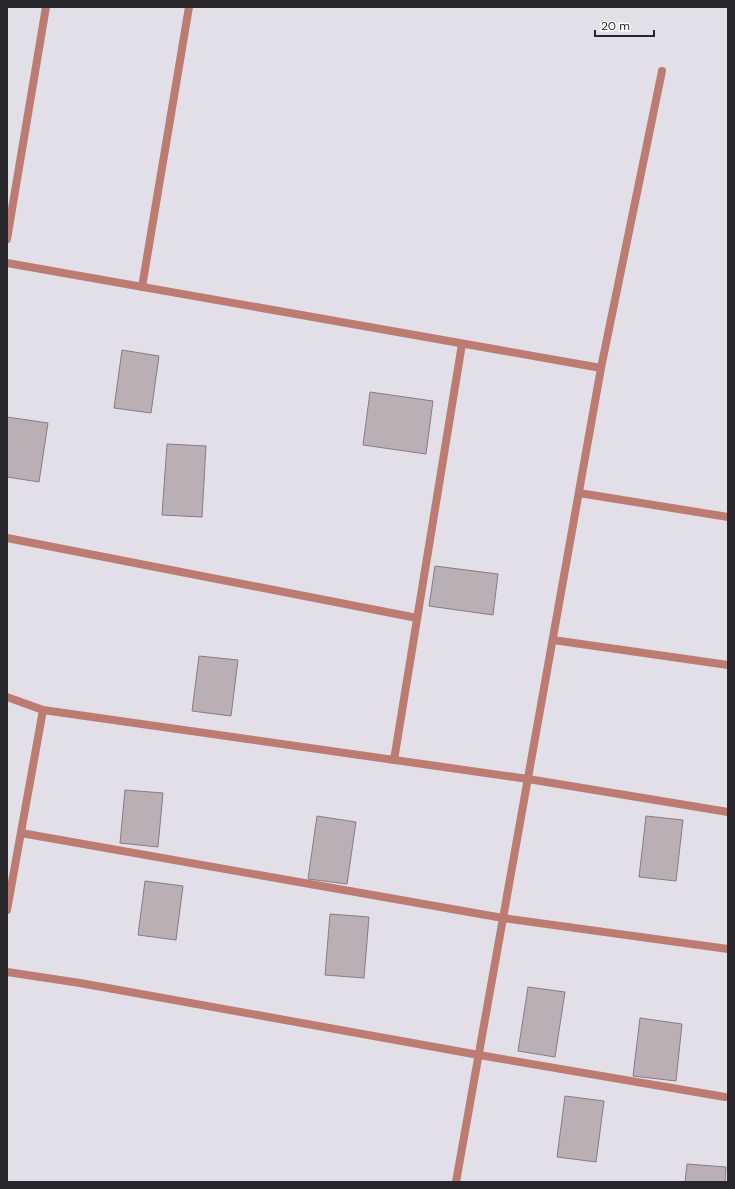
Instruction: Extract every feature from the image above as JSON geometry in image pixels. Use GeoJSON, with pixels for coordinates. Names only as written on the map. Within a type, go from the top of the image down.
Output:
{"type":"FeatureCollection","features":[{"type":"Feature","properties":{"kind":"street"},"geometry":{"type":"LineString","coordinates":[[7,239],[46,7]]}},
{"type":"Feature","properties":{"kind":"street"},"geometry":{"type":"LineString","coordinates":[[142,287],[189,7]]}},
{"type":"Feature","properties":{"kind":"street"},"geometry":{"type":"LineString","coordinates":[[456,1182],[601,368],[662,71]]}},
{"type":"Feature","properties":{"kind":"street"},"geometry":{"type":"LineString","coordinates":[[7,263],[601,368]]}},
{"type":"Feature","properties":{"kind":"street"},"geometry":{"type":"LineString","coordinates":[[394,760],[462,344]]}},
{"type":"Feature","properties":{"kind":"street"},"geometry":{"type":"LineString","coordinates":[[579,493],[728,517]]}},
{"type":"Feature","properties":{"kind":"street"},"geometry":{"type":"LineString","coordinates":[[7,538],[417,618]]}},
{"type":"Feature","properties":{"kind":"street"},"geometry":{"type":"LineString","coordinates":[[553,640],[728,665]]}},
{"type":"Feature","properties":{"kind":"street"},"geometry":{"type":"LineString","coordinates":[[7,696],[43,710],[528,779],[728,812]]}},
{"type":"Feature","properties":{"kind":"street"},"geometry":{"type":"LineString","coordinates":[[7,910],[43,710]]}},
{"type":"Feature","properties":{"kind":"street"},"geometry":{"type":"LineString","coordinates":[[21,833],[503,918],[728,950]]}},
{"type":"Feature","properties":{"kind":"street"},"geometry":{"type":"LineString","coordinates":[[7,972],[80,983],[479,1055],[725,1097]]}},
{"type":"Feature","properties":{"kind":"building"},"geometry":{"type":"Polygon","coordinates":[[[122,350],[159,356],[151,413],[114,408],[122,350]]]}},
{"type":"Feature","properties":{"kind":"building"},"geometry":{"type":"Polygon","coordinates":[[[370,392],[433,401],[426,454],[363,445],[370,392]]]}},
{"type":"Feature","properties":{"kind":"building"},"geometry":{"type":"Polygon","coordinates":[[[7,417],[48,423],[39,482],[7,477],[7,417]]]}},
{"type":"Feature","properties":{"kind":"building"},"geometry":{"type":"Polygon","coordinates":[[[167,444],[206,446],[202,517],[162,515],[167,444]]]}},
{"type":"Feature","properties":{"kind":"building"},"geometry":{"type":"Polygon","coordinates":[[[435,566],[498,574],[493,615],[429,606],[435,566]]]}},
{"type":"Feature","properties":{"kind":"building"},"geometry":{"type":"Polygon","coordinates":[[[199,656],[238,660],[231,716],[192,711],[199,656]]]}},
{"type":"Feature","properties":{"kind":"building"},"geometry":{"type":"Polygon","coordinates":[[[125,790],[163,793],[158,847],[120,843],[125,790]]]}},
{"type":"Feature","properties":{"kind":"building"},"geometry":{"type":"Polygon","coordinates":[[[317,816],[356,822],[347,884],[308,879],[317,816]]]}},
{"type":"Feature","properties":{"kind":"building"},"geometry":{"type":"Polygon","coordinates":[[[646,816],[683,820],[676,881],[639,877],[646,816]]]}},
{"type":"Feature","properties":{"kind":"building"},"geometry":{"type":"Polygon","coordinates":[[[145,881],[183,886],[176,940],[138,935],[145,881]]]}},
{"type":"Feature","properties":{"kind":"building"},"geometry":{"type":"Polygon","coordinates":[[[330,914],[369,917],[364,978],[325,975],[330,914]]]}},
{"type":"Feature","properties":{"kind":"building"},"geometry":{"type":"Polygon","coordinates":[[[528,987],[565,992],[555,1057],[518,1051],[528,987]]]}},
{"type":"Feature","properties":{"kind":"building"},"geometry":{"type":"Polygon","coordinates":[[[640,1018],[682,1024],[676,1081],[633,1076],[640,1018]]]}},
{"type":"Feature","properties":{"kind":"building"},"geometry":{"type":"Polygon","coordinates":[[[565,1096],[604,1101],[596,1162],[557,1157],[565,1096]]]}},
{"type":"Feature","properties":{"kind":"building"},"geometry":{"type":"Polygon","coordinates":[[[687,1164],[726,1167],[725,1182],[685,1182],[687,1164]]]}}]}
